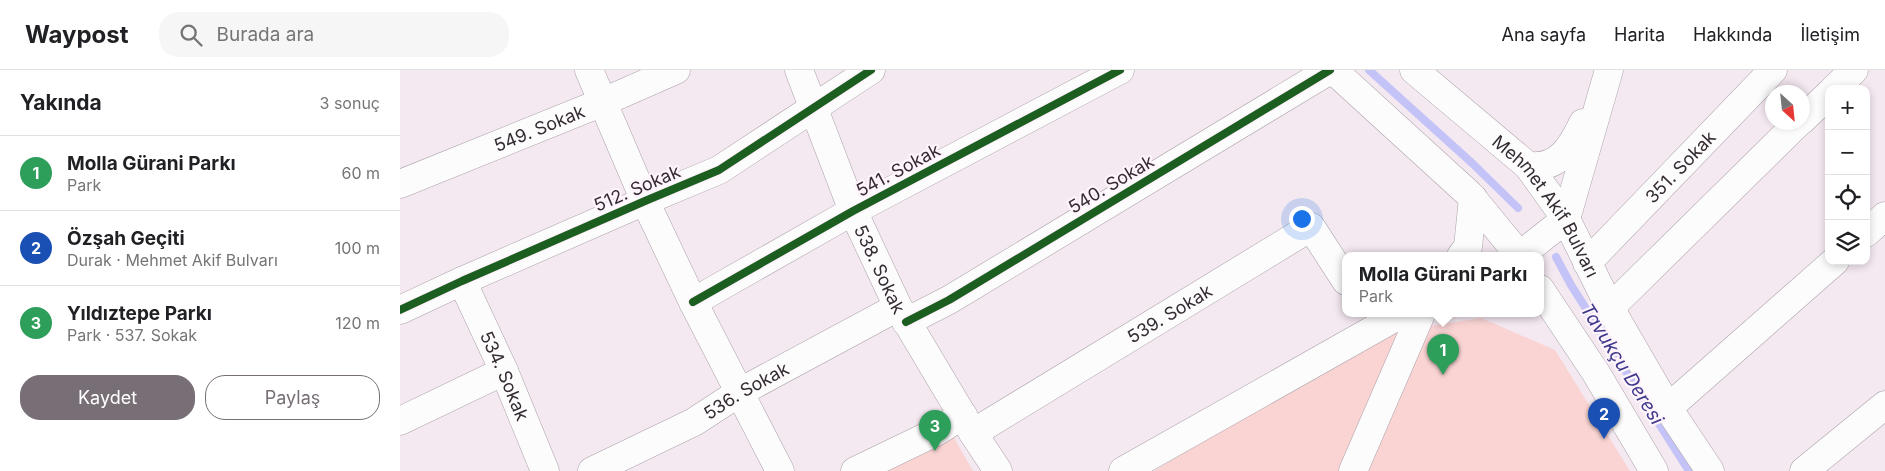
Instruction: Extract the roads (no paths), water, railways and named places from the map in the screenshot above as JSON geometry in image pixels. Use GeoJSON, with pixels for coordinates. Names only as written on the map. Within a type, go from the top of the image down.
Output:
{"type":"FeatureCollection","features":[{"type":"Feature","properties":{"kind":"street"},"geometry":{"type":"LineString","coordinates":[[589,70],[644,200],[693,302],[780,471]]}},
{"type":"Feature","properties":{"kind":"street","name":"549. Sokak"},"geometry":{"type":"LineString","coordinates":[[400,184],[603,102],[676,70]]}},
{"type":"Feature","properties":{"kind":"street","name":"538. Sokak"},"geometry":{"type":"LineString","coordinates":[[799,70],[853,211],[902,315],[998,471]]}},
{"type":"Feature","properties":{"kind":"street","name":"512. Sokak"},"geometry":{"type":"LineString","coordinates":[[400,310],[644,200],[719,170],[812,107],[871,70]]}},
{"type":"Feature","properties":{"kind":"street","name":"541. Sokak"},"geometry":{"type":"LineString","coordinates":[[693,302],[853,211],[1120,70]]}},
{"type":"Feature","properties":{"kind":"street"},"geometry":{"type":"LineString","coordinates":[[1331,70],[1473,198],[1517,252]]}},
{"type":"Feature","properties":{"kind":"street","name":"540. Sokak"},"geometry":{"type":"LineString","coordinates":[[902,315],[949,300],[1331,70]]}},
{"type":"Feature","properties":{"kind":"street","name":"Mehmet Akif Bulvarı"},"geometry":{"type":"LineString","coordinates":[[1414,70],[1528,166],[1566,219],[1610,308],[1668,408],[1710,471]]}},
{"type":"Feature","properties":{"kind":"street"},"geometry":{"type":"LineString","coordinates":[[1528,166],[1540,167],[1564,156],[1575,140],[1609,70]]}},
{"type":"Feature","properties":{"kind":"street"},"geometry":{"type":"LineString","coordinates":[[1525,252],[1566,219],[1609,70]]}},
{"type":"Feature","properties":{"kind":"street","name":"351. Sokak"},"geometry":{"type":"LineString","coordinates":[[1587,263],[1773,70]]}},
{"type":"Feature","properties":{"kind":"street"},"geometry":{"type":"LineString","coordinates":[[1838,85],[1854,70]]}},
{"type":"Feature","properties":{"kind":"street"},"geometry":{"type":"LineString","coordinates":[[1810,112],[1825,98]]}},
{"type":"Feature","properties":{"kind":"street"},"geometry":{"type":"LineString","coordinates":[[1610,308],[1792,130]]}},
{"type":"Feature","properties":{"kind":"street"},"geometry":{"type":"LineString","coordinates":[[1464,252],[1468,247],[1473,198]]}},
{"type":"Feature","properties":{"kind":"street"},"geometry":{"type":"LineString","coordinates":[[1870,229],[1885,216]]}},
{"type":"Feature","properties":{"kind":"street","name":"539. Sokak"},"geometry":{"type":"LineString","coordinates":[[968,424],[1311,227],[1342,275]]}},
{"type":"Feature","properties":{"kind":"street"},"geometry":{"type":"LineString","coordinates":[[1668,408],[1830,265]]}},
{"type":"Feature","properties":{"kind":"street","name":"534. Sokak"},"geometry":{"type":"LineString","coordinates":[[462,281],[504,371],[546,471]]}},
{"type":"Feature","properties":{"kind":"street"},"geometry":{"type":"LineString","coordinates":[[1544,295],[1596,373],[1654,471]]}},
{"type":"Feature","properties":{"kind":"street","name":"536. Sokak"},"geometry":{"type":"LineString","coordinates":[[592,471],[694,422],[740,392],[902,315]]}},
{"type":"Feature","properties":{"kind":"street"},"geometry":{"type":"LineString","coordinates":[[1544,316],[1563,325]]}},
{"type":"Feature","properties":{"kind":"street"},"geometry":{"type":"LineString","coordinates":[[1123,471],[1371,321],[1388,317]]}},
{"type":"Feature","properties":{"kind":"street"},"geometry":{"type":"LineString","coordinates":[[1352,471],[1421,317]]}},
{"type":"Feature","properties":{"kind":"street"},"geometry":{"type":"LineString","coordinates":[[400,421],[504,371]]}},
{"type":"Feature","properties":{"kind":"street"},"geometry":{"type":"LineString","coordinates":[[1804,471],[1885,405]]}},
{"type":"Feature","properties":{"kind":"street"},"geometry":{"type":"LineString","coordinates":[[855,471],[936,432],[968,424]]}},
{"type":"Feature","properties":{"kind":"waterway","name":"Tavukçu Deresi"},"geometry":{"type":"LineString","coordinates":[[1369,70],[1472,163],[1518,208]]}},
{"type":"Feature","properties":{"kind":"waterway","name":"Tavukçu Deresi"},"geometry":{"type":"LineString","coordinates":[[1556,257],[1571,285],[1689,471]]}},
{"type":"Feature","properties":{"kind":"place","name":"Molla Gürani Parkı"},"geometry":{"type":"Point","coordinates":[1443,375]}},
{"type":"Feature","properties":{"kind":"place","name":"Özşah Geçiti"},"geometry":{"type":"Point","coordinates":[1604,439]}},
{"type":"Feature","properties":{"kind":"place","name":"Yıldıztepe Parkı"},"geometry":{"type":"Point","coordinates":[935,451]}}]}
